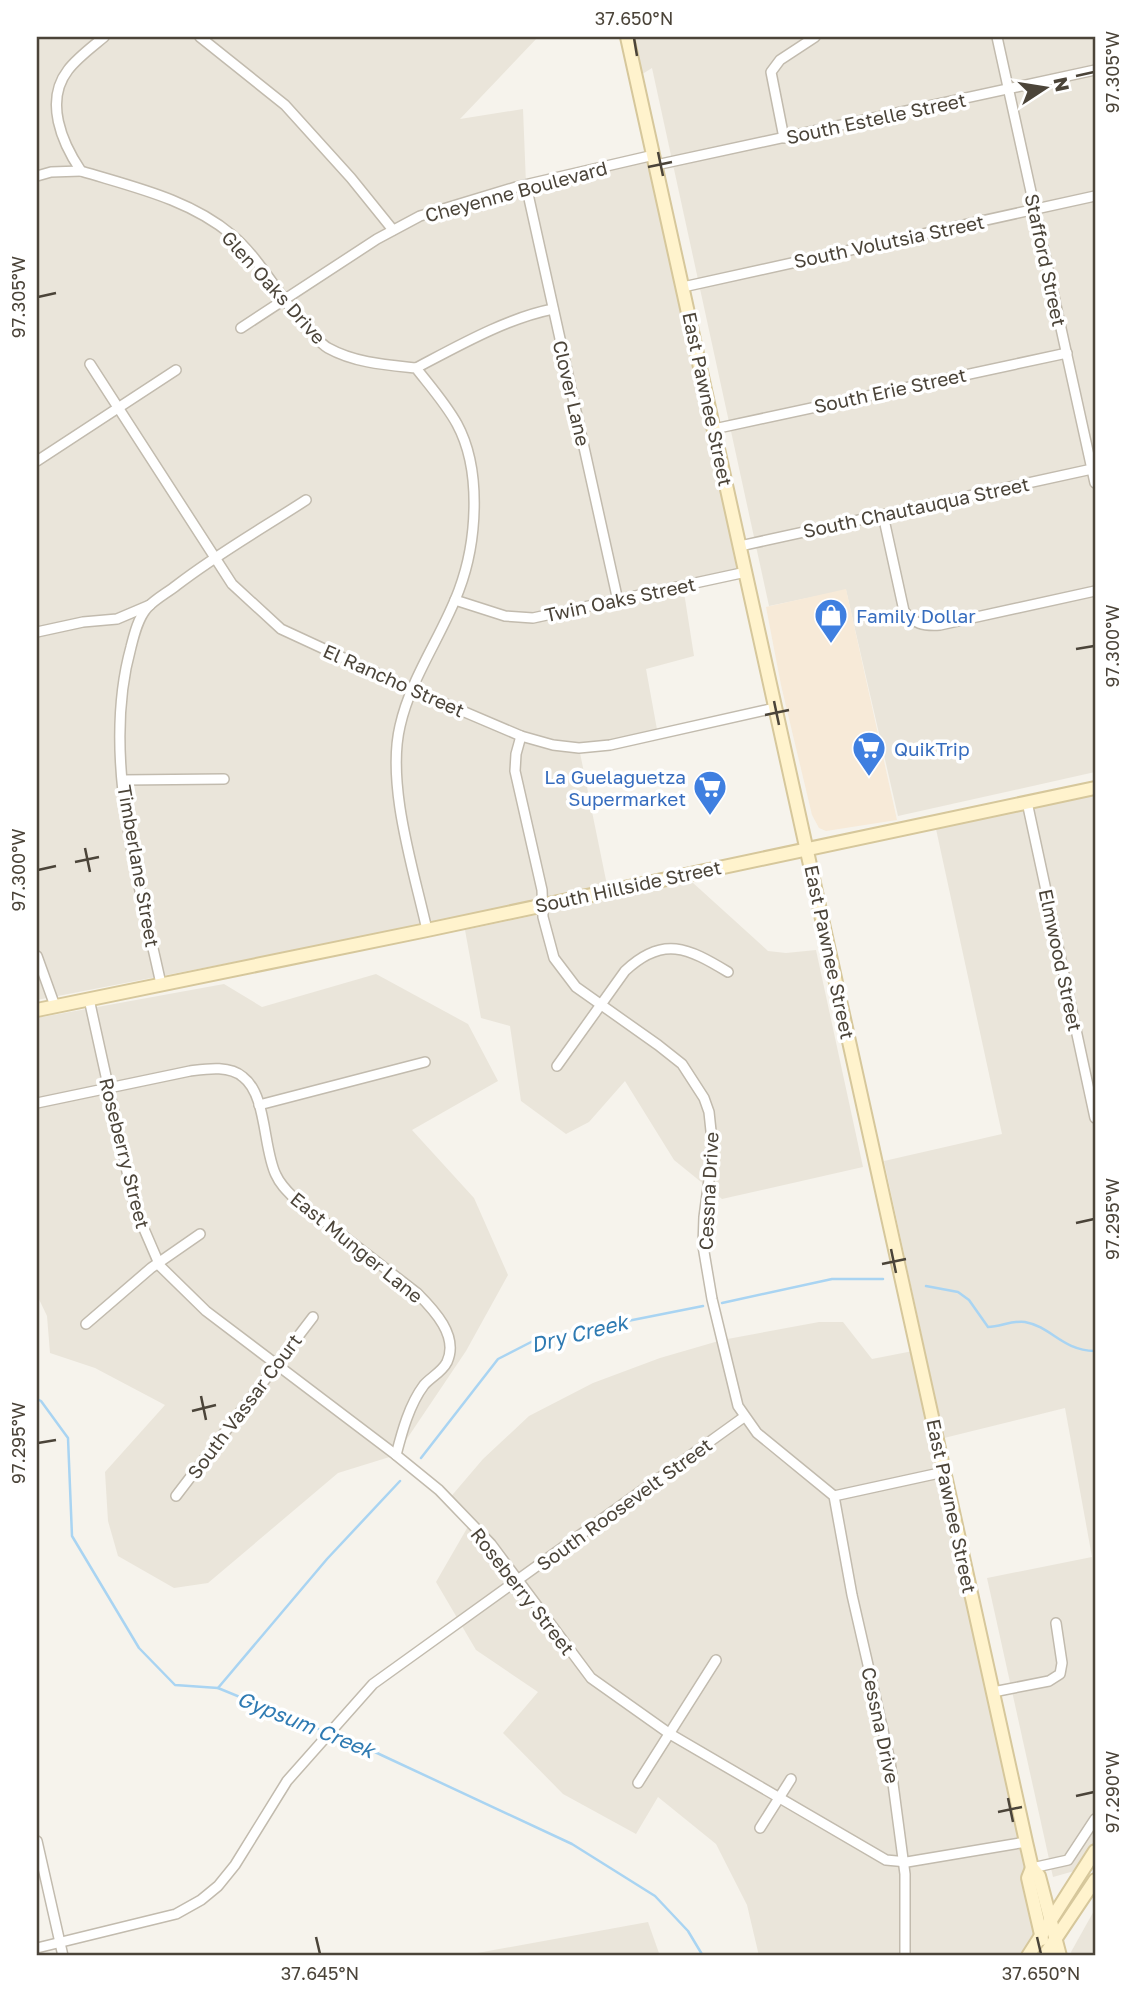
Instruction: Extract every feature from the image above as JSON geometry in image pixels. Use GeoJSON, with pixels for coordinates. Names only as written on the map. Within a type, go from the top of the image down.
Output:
{"type":"FeatureCollection","features":[{"type":"Feature","properties":{"kind":"main road","name":"East Pawnee Street"},"geometry":{"type":"LineString","coordinates":[[627,37],[1026,1842],[1032,1868],[1039,1876],[1060,1956]]}},
{"type":"Feature","properties":{"kind":"main road","name":"South Hillside Street"},"geometry":{"type":"LineString","coordinates":[[37,1010],[1095,788]]}},
{"type":"Feature","properties":{"kind":"main road"},"geometry":{"type":"LineString","coordinates":[[1028,1956],[1095,1851]]}},
{"type":"Feature","properties":{"kind":"main road","name":"East Pawnee Street"},"geometry":{"type":"LineString","coordinates":[[1032,1868],[1028,1878],[1045,1956]]}},
{"type":"Feature","properties":{"kind":"main road"},"geometry":{"type":"LineString","coordinates":[[1045,1956],[1095,1880]]}},
{"type":"Feature","properties":{"kind":"main road"},"geometry":{"type":"LineString","coordinates":[[1042,1887],[1054,1891],[1072,1888]]}},
{"type":"Feature","properties":{"kind":"street"},"geometry":{"type":"LineString","coordinates":[[80,171],[68,152],[61,133],[57,118],[57,100],[61,81],[68,69],[104,37]]}},
{"type":"Feature","properties":{"kind":"street"},"geometry":{"type":"LineString","coordinates":[[200,37],[285,105],[351,178],[393,230]]}},
{"type":"Feature","properties":{"kind":"street"},"geometry":{"type":"LineString","coordinates":[[784,138],[771,72],[780,60],[815,37]]}},
{"type":"Feature","properties":{"kind":"street","name":"Stafford Street"},"geometry":{"type":"LineString","coordinates":[[997,37],[1095,483]]}},
{"type":"Feature","properties":{"kind":"street","name":"South Estelle Street"},"geometry":{"type":"LineString","coordinates":[[655,160],[784,138],[1095,70]]}},
{"type":"Feature","properties":{"kind":"street","name":"Cheyenne Boulevard"},"geometry":{"type":"LineString","coordinates":[[242,328],[419,216],[526,185],[655,160]]}},
{"type":"Feature","properties":{"kind":"street"},"geometry":{"type":"LineString","coordinates":[[37,176],[51,172],[80,171]]}},
{"type":"Feature","properties":{"kind":"street","name":"Glen Oaks Drive"},"geometry":{"type":"LineString","coordinates":[[80,171],[164,196],[200,213],[233,236],[294,314],[327,348],[372,364],[416,368]]}},
{"type":"Feature","properties":{"kind":"street","name":"Clover Lane"},"geometry":{"type":"LineString","coordinates":[[526,185],[618,601]]}},
{"type":"Feature","properties":{"kind":"street","name":"South Volutsia Street"},"geometry":{"type":"LineString","coordinates":[[683,287],[1095,196]]}},
{"type":"Feature","properties":{"kind":"street"},"geometry":{"type":"LineString","coordinates":[[427,930],[395,773],[400,726],[413,690],[460,589],[475,528],[475,503],[470,467],[457,425],[416,368],[534,313],[553,309]]}},
{"type":"Feature","properties":{"kind":"street","name":"South Erie Street"},"geometry":{"type":"LineString","coordinates":[[715,429],[1067,353]]}},
{"type":"Feature","properties":{"kind":"street","name":"El Rancho Street"},"geometry":{"type":"LineString","coordinates":[[90,364],[232,584],[281,628],[413,690],[521,736],[553,745],[579,748],[610,745],[775,708]]}},
{"type":"Feature","properties":{"kind":"street"},"geometry":{"type":"LineString","coordinates":[[37,461],[176,370]]}},
{"type":"Feature","properties":{"kind":"street","name":"South Chautauqua Street"},"geometry":{"type":"LineString","coordinates":[[740,545],[1092,469]]}},
{"type":"Feature","properties":{"kind":"street","name":"Timberlane Street"},"geometry":{"type":"LineString","coordinates":[[161,984],[131,846],[123,780],[121,693],[137,626],[146,609],[215,558],[306,500]]}},
{"type":"Feature","properties":{"kind":"street"},"geometry":{"type":"LineString","coordinates":[[883,515],[904,611],[919,625],[940,625],[1095,592]]}},
{"type":"Feature","properties":{"kind":"street","name":"Twin Oaks Street"},"geometry":{"type":"LineString","coordinates":[[455,600],[505,616],[533,618],[746,572]]}},
{"type":"Feature","properties":{"kind":"street"},"geometry":{"type":"LineString","coordinates":[[37,632],[83,622],[117,619],[152,605]]}},
{"type":"Feature","properties":{"kind":"street","name":"Cessna Drive"},"geometry":{"type":"LineString","coordinates":[[521,736],[515,771],[541,881],[542,917],[554,958],[568,979],[682,1064],[704,1098],[709,1112],[713,1150],[704,1217],[705,1260],[732,1383],[744,1417]]}},
{"type":"Feature","properties":{"kind":"street"},"geometry":{"type":"LineString","coordinates":[[123,780],[224,779]]}},
{"type":"Feature","properties":{"kind":"street","name":"Elmwood Street"},"geometry":{"type":"LineString","coordinates":[[1027,803],[1095,1118]]}},
{"type":"Feature","properties":{"kind":"street"},"geometry":{"type":"LineString","coordinates":[[557,1066],[625,971],[638,958],[653,951],[673,948],[697,953],[728,972]]}},
{"type":"Feature","properties":{"kind":"street"},"geometry":{"type":"LineString","coordinates":[[37,956],[55,1006]]}},
{"type":"Feature","properties":{"kind":"street","name":"Roseberry Street"},"geometry":{"type":"LineString","coordinates":[[89,999],[135,1208],[159,1263],[206,1311],[439,1490],[491,1544],[591,1678],[670,1734],[886,1860],[904,1862],[1026,1842]]}},
{"type":"Feature","properties":{"kind":"street"},"geometry":{"type":"LineString","coordinates":[[259,1105],[425,1062]]}},
{"type":"Feature","properties":{"kind":"street","name":"East Munger Lane"},"geometry":{"type":"LineString","coordinates":[[37,1103],[190,1071],[215,1068],[243,1076],[256,1095],[268,1149],[280,1183],[417,1293],[435,1310],[447,1332],[451,1348],[446,1364],[424,1385],[410,1411],[396,1455]]}},
{"type":"Feature","properties":{"kind":"street"},"geometry":{"type":"LineString","coordinates":[[86,1324],[159,1263],[200,1234]]}},
{"type":"Feature","properties":{"kind":"street","name":"South Vassar Court"},"geometry":{"type":"LineString","coordinates":[[176,1496],[313,1317]]}},
{"type":"Feature","properties":{"kind":"street"},"geometry":{"type":"LineString","coordinates":[[744,1417],[757,1433],[834,1496],[944,1472]]}},
{"type":"Feature","properties":{"kind":"street","name":"South Roosevelt Street"},"geometry":{"type":"LineString","coordinates":[[37,1948],[176,1914],[201,1900],[218,1886],[235,1865],[287,1781],[373,1684],[744,1417]]}},
{"type":"Feature","properties":{"kind":"street","name":"Cessna Drive"},"geometry":{"type":"LineString","coordinates":[[834,1496],[852,1595],[890,1761],[904,1862],[905,1956]]}},
{"type":"Feature","properties":{"kind":"street"},"geometry":{"type":"LineString","coordinates":[[993,1692],[1049,1681],[1060,1674],[1062,1663],[1056,1623]]}},
{"type":"Feature","properties":{"kind":"street"},"geometry":{"type":"LineString","coordinates":[[638,1783],[716,1660]]}},
{"type":"Feature","properties":{"kind":"street"},"geometry":{"type":"LineString","coordinates":[[760,1828],[791,1779]]}},
{"type":"Feature","properties":{"kind":"street"},"geometry":{"type":"LineString","coordinates":[[1032,1868],[1068,1860],[1095,1819]]}},
{"type":"Feature","properties":{"kind":"street"},"geometry":{"type":"LineString","coordinates":[[37,1841],[63,1956]]}},
{"type":"Feature","properties":{"kind":"street"},"geometry":{"type":"LineString","coordinates":[[37,1948],[38,1956]]}},
{"type":"Feature","properties":{"kind":"shaded area"},"geometry":{"type":"Polygon","coordinates":[[[37,37],[538,37],[460,119],[523,109],[526,184],[654,155],[746,572],[683,586],[694,656],[646,669],[658,735],[579,748],[608,890],[37,1000],[37,37]]]}},
{"type":"Feature","properties":{"kind":"shaded area"},"geometry":{"type":"Polygon","coordinates":[[[629,37],[1095,37],[1095,772],[898,816],[846,590],[769,606],[652,68],[636,78],[629,37]]]}},
{"type":"Feature","properties":{"kind":"shaded area"},"geometry":{"type":"Polygon","coordinates":[[[846,589],[897,820],[826,831],[819,828],[812,815],[781,685],[766,607],[846,589]]]}},
{"type":"Feature","properties":{"kind":"shaded area"},"geometry":{"type":"Polygon","coordinates":[[[1095,795],[1095,1851],[1085,1868],[1053,1877],[987,1578],[1092,1557],[1065,1408],[944,1438],[884,1161],[1002,1134],[936,829],[1095,795]]]}},
{"type":"Feature","properties":{"kind":"shaded area"},"geometry":{"type":"Polygon","coordinates":[[[692,882],[768,951],[786,953],[816,950],[863,1167],[722,1199],[674,1160],[625,1081],[589,1122],[566,1134],[521,1101],[510,1026],[481,1018],[465,930],[692,882]]]}},
{"type":"Feature","properties":{"kind":"shaded area"},"geometry":{"type":"Polygon","coordinates":[[[376,974],[468,1024],[498,1081],[412,1130],[474,1198],[508,1275],[466,1351],[396,1455],[338,1473],[208,1583],[174,1588],[118,1556],[108,1521],[105,1472],[165,1405],[95,1368],[50,1353],[47,1316],[37,1295],[37,1018],[224,984],[262,1007],[376,974]]]}},
{"type":"Feature","properties":{"kind":"shaded area"},"geometry":{"type":"Polygon","coordinates":[[[819,1322],[843,1322],[872,1359],[918,1350],[1039,1928],[1021,1956],[759,1956],[747,1905],[716,1844],[658,1797],[636,1834],[563,1794],[503,1733],[538,1692],[476,1650],[436,1582],[470,1523],[448,1500],[483,1459],[529,1416],[593,1383],[660,1358],[722,1340],[819,1322]]]}},
{"type":"Feature","properties":{"kind":"shaded area"},"geometry":{"type":"Polygon","coordinates":[[[1095,1909],[1095,1956],[1072,1956],[1071,1952],[1095,1909]]]}},
{"type":"Feature","properties":{"kind":"shaded area"},"geometry":{"type":"Polygon","coordinates":[[[648,1922],[660,1956],[461,1956],[648,1922]]]}},
{"type":"Feature","properties":{"kind":"waterway","name":"Dry Creek"},"geometry":{"type":"LineString","coordinates":[[722,1303],[832,1279],[883,1279]]}},
{"type":"Feature","properties":{"kind":"waterway","name":"Dry Creek"},"geometry":{"type":"LineString","coordinates":[[926,1286],[958,1292],[969,1300],[988,1327],[1025,1322],[1043,1328],[1074,1347],[1095,1351]]}},
{"type":"Feature","properties":{"kind":"waterway","name":"Dry Creek"},"geometry":{"type":"LineString","coordinates":[[421,1458],[498,1359],[537,1339],[703,1306]]}},
{"type":"Feature","properties":{"kind":"waterway","name":"Gypsum Creek"},"geometry":{"type":"LineString","coordinates":[[37,1399],[68,1438],[72,1536],[139,1648],[175,1685],[218,1688],[377,1753],[572,1844],[655,1896],[688,1931],[703,1956]]}},
{"type":"Feature","properties":{"kind":"waterway","name":"Dry Creek"},"geometry":{"type":"LineString","coordinates":[[218,1688],[327,1559],[400,1481]]}},
{"type":"Feature","properties":{"kind":"place","name":"Family Dollar"},"geometry":{"type":"Point","coordinates":[831,645]}},
{"type":"Feature","properties":{"kind":"place","name":"QuikTrip"},"geometry":{"type":"Point","coordinates":[869,778]}},
{"type":"Feature","properties":{"kind":"place","name":"La Guelaguetza Supermarket"},"geometry":{"type":"Point","coordinates":[710,817]}}]}
